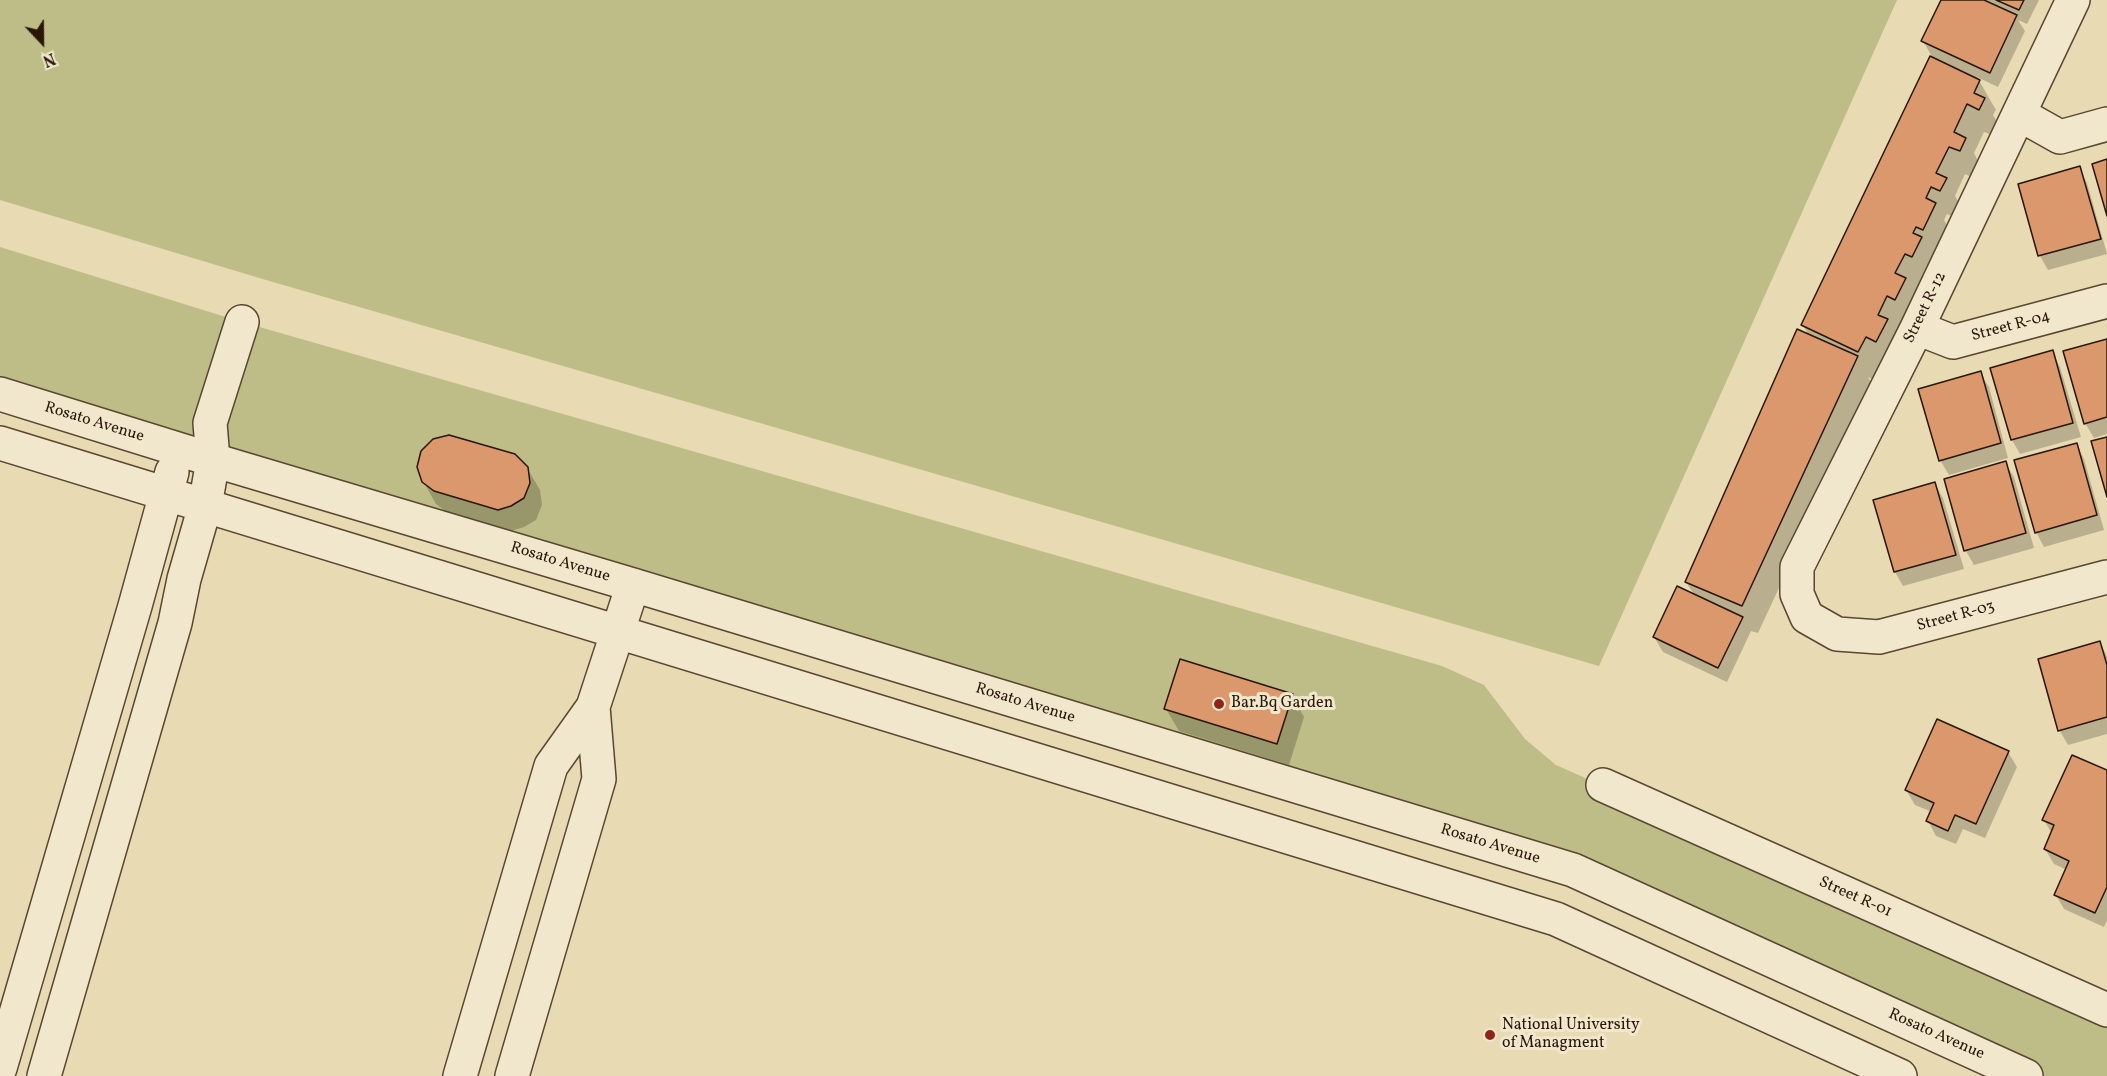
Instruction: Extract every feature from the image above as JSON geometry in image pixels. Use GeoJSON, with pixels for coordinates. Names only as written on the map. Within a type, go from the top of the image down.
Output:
{"type":"FeatureCollection","features":[{"type":"Feature","properties":{"kind":"street","name":"Street R-12"},"geometry":{"type":"LineString","coordinates":[[1807,617],[1797,594],[1797,567],[1917,328],[2073,0]]}},
{"type":"Feature","properties":{"kind":"street"},"geometry":{"type":"LineString","coordinates":[[2019,114],[2060,137],[2107,124]]}},
{"type":"Feature","properties":{"kind":"street","name":"Street R-04"},"geometry":{"type":"LineString","coordinates":[[1917,328],[1953,342],[2107,301]]}},
{"type":"Feature","properties":{"kind":"street"},"geometry":{"type":"LineString","coordinates":[[44,1076],[176,623],[184,579],[205,506],[213,460],[210,423],[242,322]]}},
{"type":"Feature","properties":{"kind":"street","name":"Rosato Avenue"},"geometry":{"type":"LineString","coordinates":[[0,394],[1573,870],[2026,1076]]}},
{"type":"Feature","properties":{"kind":"street"},"geometry":{"type":"LineString","coordinates":[[0,1068],[135,606],[178,448],[210,423]]}},
{"type":"Feature","properties":{"kind":"street"},"geometry":{"type":"LineString","coordinates":[[0,443],[1556,919],[1900,1076]]}},
{"type":"Feature","properties":{"kind":"street","name":"Street R-03"},"geometry":{"type":"LineString","coordinates":[[1807,617],[1837,634],[1879,637],[2107,577]]}},
{"type":"Feature","properties":{"kind":"street"},"geometry":{"type":"LineString","coordinates":[[460,1076],[551,766],[593,706],[633,585]]}},
{"type":"Feature","properties":{"kind":"street"},"geometry":{"type":"LineString","coordinates":[[512,1076],[599,779],[593,706]]}},
{"type":"Feature","properties":{"kind":"street","name":"Street R-01"},"geometry":{"type":"LineString","coordinates":[[1603,785],[2107,1010]]}},
{"type":"Feature","properties":{"kind":"shaded area"},"geometry":{"type":"Polygon","coordinates":[[[0,0],[1897,0],[1599,666],[266,280],[0,200],[0,0]]]}},
{"type":"Feature","properties":{"kind":"shaded area"},"geometry":{"type":"Polygon","coordinates":[[[0,247],[242,322],[1442,666],[1484,685],[1525,739],[1556,765],[2107,1010],[2107,1076],[2026,1076],[1573,870],[0,394],[0,247]]]}},
{"type":"Feature","properties":{"kind":"building"},"geometry":{"type":"Polygon","coordinates":[[[1941,0],[1984,0],[2017,15],[1990,73],[1921,41],[1941,0]]]}},
{"type":"Feature","properties":{"kind":"building"},"geometry":{"type":"Polygon","coordinates":[[[1996,0],[2024,0],[2019,10],[1996,0]]]}},
{"type":"Feature","properties":{"kind":"building"},"geometry":{"type":"Polygon","coordinates":[[[1930,56],[1980,80],[1974,93],[1985,98],[1979,110],[1967,104],[1954,132],[1966,138],[1960,151],[1949,147],[1936,173],[1947,178],[1940,191],[1931,187],[1926,198],[1936,203],[1923,230],[1916,227],[1913,233],[1922,237],[1912,257],[1905,254],[1895,273],[1906,278],[1895,300],[1887,296],[1878,315],[1888,319],[1876,342],[1866,337],[1858,352],[1801,325],[1930,56]]]}},
{"type":"Feature","properties":{"kind":"building"},"geometry":{"type":"Polygon","coordinates":[[[2107,159],[2107,216],[2092,164],[2107,159]]]}},
{"type":"Feature","properties":{"kind":"building"},"geometry":{"type":"Polygon","coordinates":[[[2080,166],[2101,239],[2038,256],[2018,184],[2080,166]]]}},
{"type":"Feature","properties":{"kind":"building"},"geometry":{"type":"Polygon","coordinates":[[[1797,329],[1858,356],[1742,606],[1685,582],[1797,329]]]}},
{"type":"Feature","properties":{"kind":"building"},"geometry":{"type":"Polygon","coordinates":[[[2107,339],[2107,417],[2084,424],[2063,351],[2107,339]]]}},
{"type":"Feature","properties":{"kind":"building"},"geometry":{"type":"Polygon","coordinates":[[[2053,350],[2073,423],[2011,440],[1990,368],[2053,350]]]}},
{"type":"Feature","properties":{"kind":"building"},"geometry":{"type":"Polygon","coordinates":[[[1981,371],[2001,443],[1939,461],[1918,389],[1981,371]]]}},
{"type":"Feature","properties":{"kind":"building"},"geometry":{"type":"Polygon","coordinates":[[[449,435],[515,454],[528,467],[530,483],[524,498],[511,506],[498,510],[434,491],[422,482],[417,467],[421,451],[433,439],[449,435]]]}},
{"type":"Feature","properties":{"kind":"building"},"geometry":{"type":"Polygon","coordinates":[[[2107,437],[2107,497],[2091,441],[2107,437]]]}},
{"type":"Feature","properties":{"kind":"building"},"geometry":{"type":"Polygon","coordinates":[[[2077,443],[2097,515],[2035,533],[2014,460],[2077,443]]]}},
{"type":"Feature","properties":{"kind":"building"},"geometry":{"type":"Polygon","coordinates":[[[2006,461],[2026,533],[1964,551],[1944,479],[2006,461]]]}},
{"type":"Feature","properties":{"kind":"building"},"geometry":{"type":"Polygon","coordinates":[[[1935,482],[1956,555],[1894,572],[1873,500],[1935,482]]]}},
{"type":"Feature","properties":{"kind":"building"},"geometry":{"type":"Polygon","coordinates":[[[1677,586],[1743,617],[1718,668],[1653,637],[1677,586]]]}},
{"type":"Feature","properties":{"kind":"building"},"geometry":{"type":"Polygon","coordinates":[[[2100,641],[2107,665],[2107,717],[2058,731],[2038,659],[2100,641]]]}},
{"type":"Feature","properties":{"kind":"building"},"geometry":{"type":"Polygon","coordinates":[[[1180,659],[1293,694],[1277,744],[1164,709],[1180,659]]]}},
{"type":"Feature","properties":{"kind":"building"},"geometry":{"type":"Polygon","coordinates":[[[1937,719],[2009,751],[1976,824],[1955,815],[1948,831],[1926,821],[1934,803],[1905,790],[1937,719]]]}},
{"type":"Feature","properties":{"kind":"building"},"geometry":{"type":"Polygon","coordinates":[[[2072,755],[2107,770],[2107,887],[2095,913],[2054,895],[2069,861],[2044,849],[2054,825],[2042,820],[2072,755]]]}},
{"type":"Feature","properties":{"kind":"place","name":"Bar.Bq Garden"},"geometry":{"type":"Point","coordinates":[1219,704]}},
{"type":"Feature","properties":{"kind":"place","name":"National University of Managment"},"geometry":{"type":"Point","coordinates":[1490,1035]}}]}
